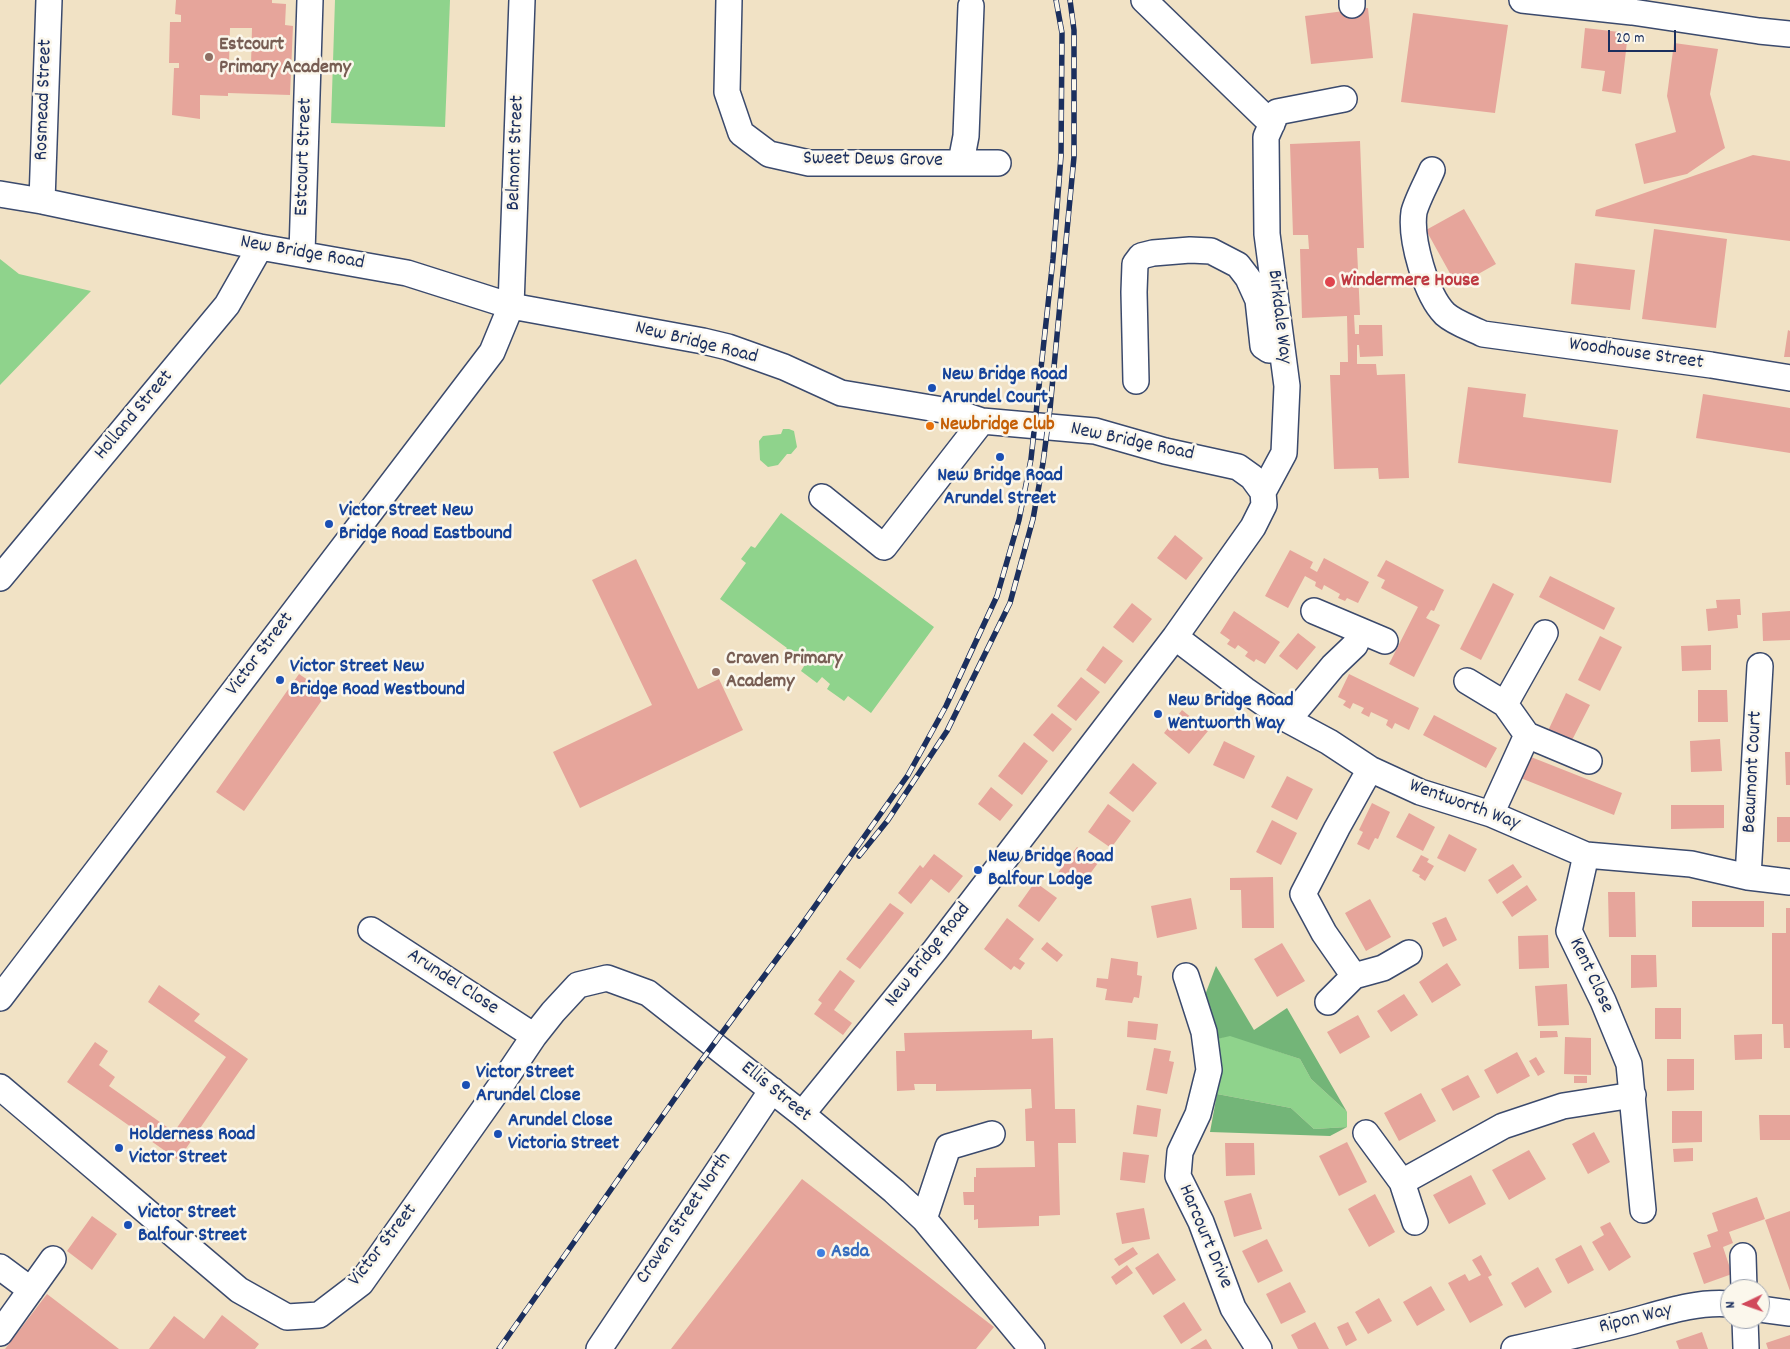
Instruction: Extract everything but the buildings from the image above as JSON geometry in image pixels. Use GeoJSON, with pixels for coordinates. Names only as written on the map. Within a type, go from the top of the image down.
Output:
{"type":"FeatureCollection","features":[{"type":"Feature","properties":{"kind":"street","name":"Rosmead Street"},"geometry":{"type":"LineString","coordinates":[[42,201],[48,0]]}},
{"type":"Feature","properties":{"kind":"street","name":"Estcourt Street"},"geometry":{"type":"LineString","coordinates":[[302,253],[310,0]]}},
{"type":"Feature","properties":{"kind":"street","name":"Belmont Street"},"geometry":{"type":"LineString","coordinates":[[511,306],[522,0]]}},
{"type":"Feature","properties":{"kind":"street","name":"Sweet Dews Grove"},"geometry":{"type":"LineString","coordinates":[[729,0],[727,92],[741,133],[769,154],[809,164],[998,163]]}},
{"type":"Feature","properties":{"kind":"street"},"geometry":{"type":"LineString","coordinates":[[1144,0],[1269,130],[1277,112],[1344,99]]}},
{"type":"Feature","properties":{"kind":"street"},"geometry":{"type":"LineString","coordinates":[[1522,0],[1632,6],[1790,34]]}},
{"type":"Feature","properties":{"kind":"street"},"geometry":{"type":"LineString","coordinates":[[961,162],[966,136],[971,6]]}},
{"type":"Feature","properties":{"kind":"street","name":"Birkdale Way"},"geometry":{"type":"LineString","coordinates":[[1263,492],[1284,453],[1287,386],[1267,234],[1269,130]]}},
{"type":"Feature","properties":{"kind":"street","name":"Woodhouse Street"},"geometry":{"type":"LineString","coordinates":[[1432,170],[1414,212],[1415,240],[1422,268],[1434,301],[1446,315],[1483,334],[1790,378]]}},
{"type":"Feature","properties":{"kind":"street","name":"New Bridge Road"},"geometry":{"type":"LineString","coordinates":[[0,194],[42,201],[260,247],[407,273],[511,306],[728,347],[784,367],[841,392],[955,412],[982,421],[1095,431],[1165,451],[1238,467],[1252,477],[1263,492],[1264,505],[1253,526],[1175,637],[935,950],[802,1114]]}},
{"type":"Feature","properties":{"kind":"street","name":"Holland Street"},"geometry":{"type":"LineString","coordinates":[[0,578],[227,305],[260,247]]}},
{"type":"Feature","properties":{"kind":"street"},"geometry":{"type":"LineString","coordinates":[[1136,381],[1135,264],[1141,256],[1153,253],[1190,250],[1211,251],[1238,265],[1248,278],[1258,300],[1264,346],[1269,350],[1282,350]]}},
{"type":"Feature","properties":{"kind":"street","name":"Victor Street"},"geometry":{"type":"LineString","coordinates":[[0,998],[492,352],[511,306]]}},
{"type":"Feature","properties":{"kind":"street"},"geometry":{"type":"LineString","coordinates":[[822,497],[884,546],[982,421]]}},
{"type":"Feature","properties":{"kind":"street"},"geometry":{"type":"LineString","coordinates":[[1314,611],[1385,641]]}},
{"type":"Feature","properties":{"kind":"street"},"geometry":{"type":"LineString","coordinates":[[1288,720],[1333,666],[1355,645],[1361,631]]}},
{"type":"Feature","properties":{"kind":"street"},"geometry":{"type":"LineString","coordinates":[[1505,704],[1545,633]]}},
{"type":"Feature","properties":{"kind":"street","name":"Wentworth Way"},"geometry":{"type":"LineString","coordinates":[[1175,637],[1288,720],[1329,742],[1370,769],[1420,792],[1491,814],[1586,855],[1691,864],[1748,877],[1790,882]]}},
{"type":"Feature","properties":{"kind":"street","name":"Beaumont Court"},"geometry":{"type":"LineString","coordinates":[[1748,877],[1760,666]]}},
{"type":"Feature","properties":{"kind":"street"},"geometry":{"type":"LineString","coordinates":[[1468,681],[1505,704],[1527,735],[1589,761]]}},
{"type":"Feature","properties":{"kind":"street"},"geometry":{"type":"LineString","coordinates":[[1491,814],[1527,735]]}},
{"type":"Feature","properties":{"kind":"street"},"geometry":{"type":"LineString","coordinates":[[1354,976],[1324,933],[1303,894],[1370,769]]}},
{"type":"Feature","properties":{"kind":"street","name":"Kent Close"},"geometry":{"type":"LineString","coordinates":[[1586,855],[1569,931],[1603,1001],[1629,1064],[1643,1210]]}},
{"type":"Feature","properties":{"kind":"street","name":"Arundel Close"},"geometry":{"type":"LineString","coordinates":[[371,930],[534,1036]]}},
{"type":"Feature","properties":{"kind":"street"},"geometry":{"type":"LineString","coordinates":[[1328,1002],[1354,976],[1383,968],[1409,953]]}},
{"type":"Feature","properties":{"kind":"street","name":"Harcourt Drive"},"geometry":{"type":"LineString","coordinates":[[1186,976],[1204,1032],[1209,1070],[1198,1114],[1180,1152],[1178,1176],[1201,1222],[1233,1308],[1259,1349]]}},
{"type":"Feature","properties":{"kind":"street","name":"Ellis Street"},"geometry":{"type":"LineString","coordinates":[[499,1088],[534,1036],[578,985],[606,978],[648,993],[802,1114],[894,1191],[924,1219],[1032,1349]]}},
{"type":"Feature","properties":{"kind":"street","name":"Victor Street"},"geometry":{"type":"LineString","coordinates":[[0,1087],[240,1290],[286,1317],[319,1315],[361,1283],[499,1088]]}},
{"type":"Feature","properties":{"kind":"street","name":"Craven Street North"},"geometry":{"type":"LineString","coordinates":[[599,1349],[772,1090]]}},
{"type":"Feature","properties":{"kind":"street"},"geometry":{"type":"LineString","coordinates":[[1402,1182],[1503,1126],[1563,1106],[1633,1095]]}},
{"type":"Feature","properties":{"kind":"street"},"geometry":{"type":"LineString","coordinates":[[1366,1133],[1402,1182],[1415,1222]]}},
{"type":"Feature","properties":{"kind":"street"},"geometry":{"type":"LineString","coordinates":[[924,1219],[948,1147],[992,1134]]}},
{"type":"Feature","properties":{"kind":"street"},"geometry":{"type":"LineString","coordinates":[[1743,1256],[1744,1279]]}},
{"type":"Feature","properties":{"kind":"street"},"geometry":{"type":"LineString","coordinates":[[0,1333],[53,1259]]}},
{"type":"Feature","properties":{"kind":"street"},"geometry":{"type":"LineString","coordinates":[[0,1267],[31,1290]]}},
{"type":"Feature","properties":{"kind":"street","name":"Ripon Way"},"geometry":{"type":"LineString","coordinates":[[1515,1349],[1624,1324],[1667,1311],[1712,1302],[1720,1303]]}},
{"type":"Feature","properties":{"kind":"street"},"geometry":{"type":"LineString","coordinates":[[1770,1310],[1790,1313]]}},
{"type":"Feature","properties":{"kind":"street"},"geometry":{"type":"LineString","coordinates":[[1745,1329],[1746,1348]]}},
{"type":"Feature","properties":{"kind":"green space"},"geometry":{"type":"Polygon","coordinates":[[[335,0],[450,0],[445,127],[331,123],[335,0]]]}},
{"type":"Feature","properties":{"kind":"green space"},"geometry":{"type":"Polygon","coordinates":[[[0,259],[19,274],[91,291],[0,385],[0,259]]]}},
{"type":"Feature","properties":{"kind":"green space"},"geometry":{"type":"Polygon","coordinates":[[[783,429],[794,431],[797,447],[791,454],[787,454],[778,465],[768,467],[760,460],[759,441],[763,436],[781,434],[783,429]]]}},
{"type":"Feature","properties":{"kind":"green space"},"geometry":{"type":"Polygon","coordinates":[[[781,513],[934,627],[871,713],[848,696],[844,701],[827,689],[830,684],[822,677],[817,683],[801,671],[806,663],[800,659],[797,662],[783,653],[787,648],[720,599],[746,563],[741,559],[751,546],[755,548],[781,513]]]}},
{"type":"Feature","properties":{"kind":"green space"},"geometry":{"type":"Polygon","coordinates":[[[1216,966],[1254,1030],[1287,1008],[1347,1112],[1311,1079],[1300,1059],[1230,1036],[1213,1040],[1202,1003],[1216,966]]]}},
{"type":"Feature","properties":{"kind":"green space"},"geometry":{"type":"Polygon","coordinates":[[[1230,1035],[1300,1059],[1311,1079],[1347,1112],[1347,1127],[1314,1129],[1291,1108],[1217,1094],[1219,1077],[1213,1040],[1230,1035]]]}},
{"type":"Feature","properties":{"kind":"green space"},"geometry":{"type":"Polygon","coordinates":[[[1217,1094],[1291,1108],[1314,1129],[1347,1127],[1330,1136],[1210,1132],[1217,1094]]]}},
{"type":"Feature","properties":{"kind":"railway"},"geometry":{"type":"LineString","coordinates":[[499,1349],[699,1064],[796,933],[908,775],[946,706],[997,596],[1019,520],[1031,459],[1053,259],[1061,156],[1062,33],[1056,0]]}},
{"type":"Feature","properties":{"kind":"railway"},"geometry":{"type":"LineString","coordinates":[[859,856],[888,820],[947,731],[1010,603],[1033,519],[1050,409],[1074,157],[1074,30],[1070,0]]}},
{"type":"Feature","properties":{"kind":"place","name":"Estcourt Primary Academy"},"geometry":{"type":"Point","coordinates":[209,57]}},
{"type":"Feature","properties":{"kind":"place","name":"Windermere House"},"geometry":{"type":"Point","coordinates":[1330,282]}},
{"type":"Feature","properties":{"kind":"place","name":"New Bridge Road Arundel Court"},"geometry":{"type":"Point","coordinates":[932,388]}},
{"type":"Feature","properties":{"kind":"place","name":"Newbridge Club"},"geometry":{"type":"Point","coordinates":[930,426]}},
{"type":"Feature","properties":{"kind":"place","name":"New Bridge Road Arundel Street"},"geometry":{"type":"Point","coordinates":[1000,457]}},
{"type":"Feature","properties":{"kind":"place","name":"Victor Street New Bridge Road Eastbound"},"geometry":{"type":"Point","coordinates":[329,524]}},
{"type":"Feature","properties":{"kind":"place","name":"Craven Primary Academy"},"geometry":{"type":"Point","coordinates":[716,672]}},
{"type":"Feature","properties":{"kind":"place","name":"Victor Street New Bridge Road Westbound"},"geometry":{"type":"Point","coordinates":[280,680]}},
{"type":"Feature","properties":{"kind":"place","name":"New Bridge Road Wentworth Way"},"geometry":{"type":"Point","coordinates":[1158,714]}},
{"type":"Feature","properties":{"kind":"place","name":"New Bridge Road Balfour Lodge"},"geometry":{"type":"Point","coordinates":[978,870]}},
{"type":"Feature","properties":{"kind":"place","name":"Victor Street Arundel Close"},"geometry":{"type":"Point","coordinates":[466,1085]}},
{"type":"Feature","properties":{"kind":"place","name":"Arundel Close Victoria Street"},"geometry":{"type":"Point","coordinates":[498,1134]}},
{"type":"Feature","properties":{"kind":"place","name":"Holderness Road Victor Street"},"geometry":{"type":"Point","coordinates":[119,1148]}},
{"type":"Feature","properties":{"kind":"place","name":"Victor Street Balfour Street"},"geometry":{"type":"Point","coordinates":[128,1225]}},
{"type":"Feature","properties":{"kind":"place","name":"Asda"},"geometry":{"type":"Point","coordinates":[821,1253]}}]}
